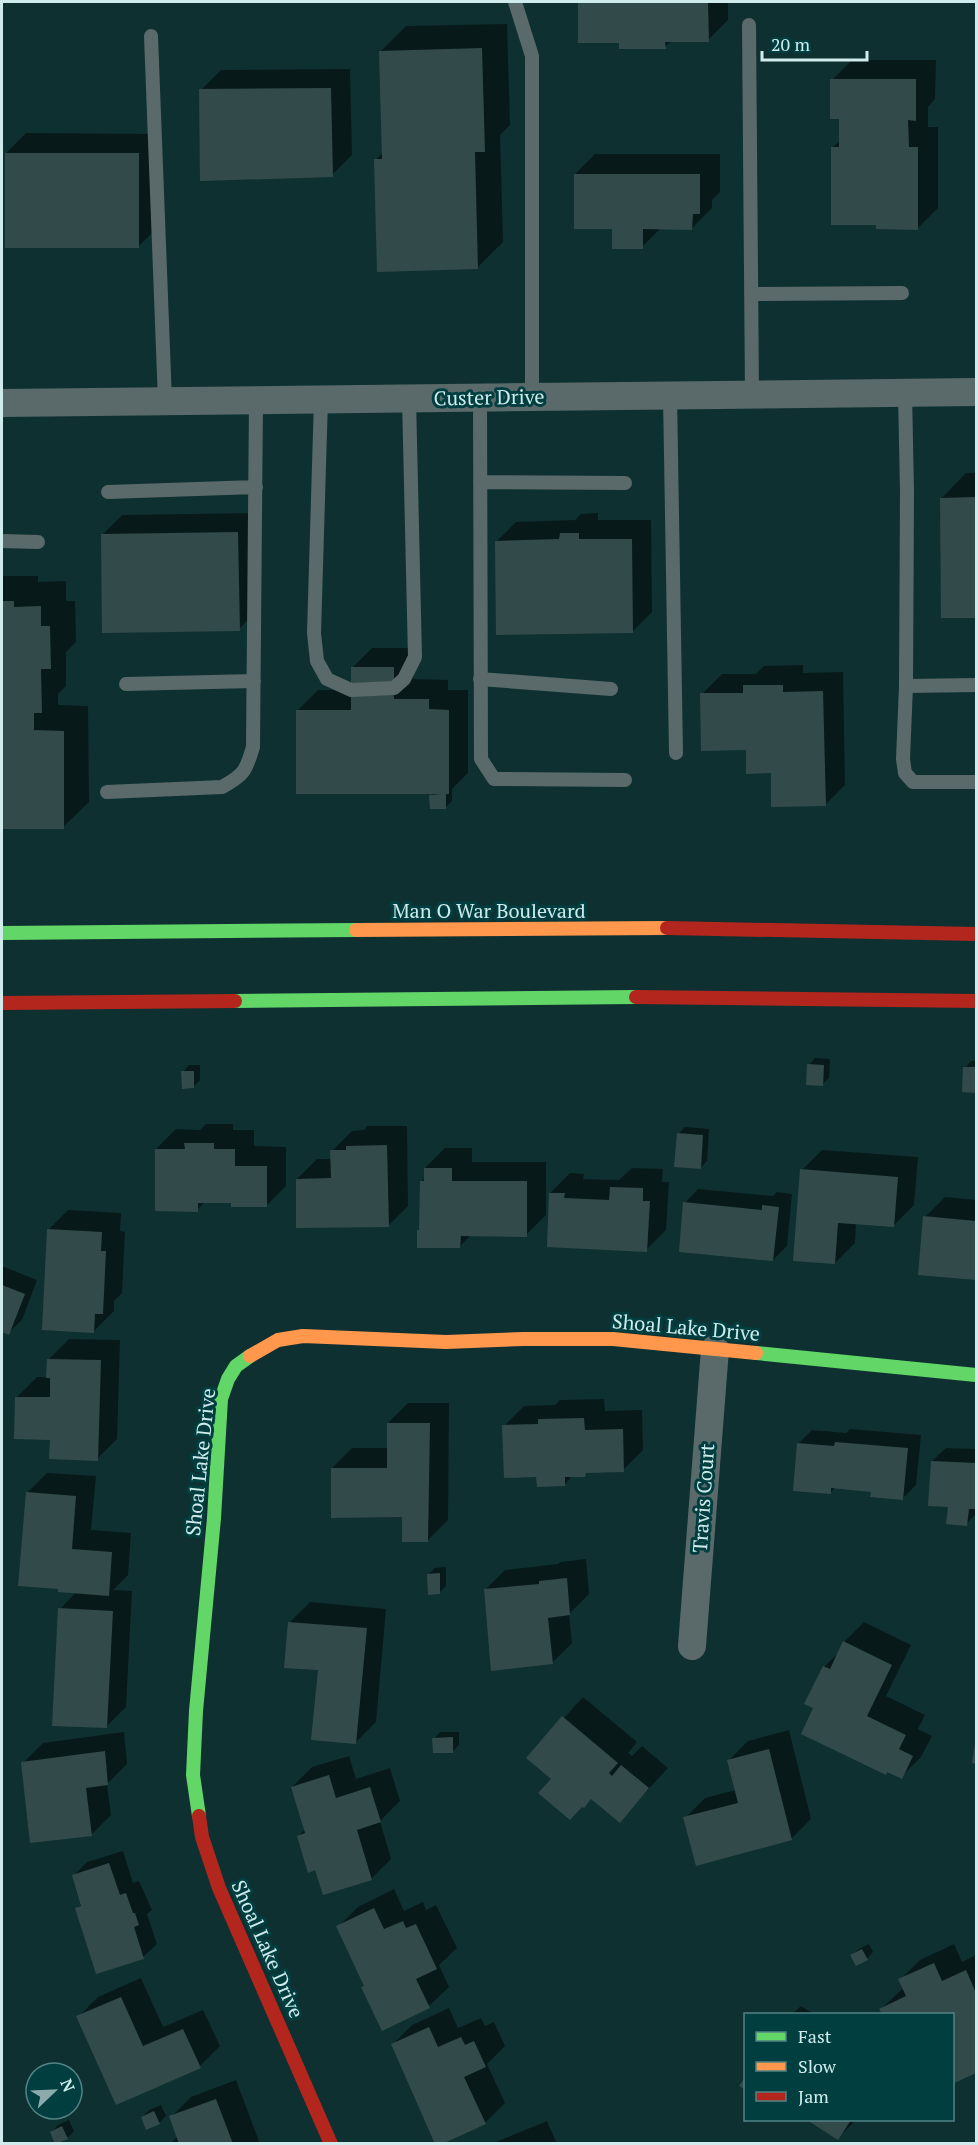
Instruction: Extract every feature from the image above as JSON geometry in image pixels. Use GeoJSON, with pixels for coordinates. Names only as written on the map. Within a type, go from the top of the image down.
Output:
{"type":"FeatureCollection","features":[{"type":"Feature","properties":{"kind":"main road","name":"Man O War Boulevard"},"geometry":{"type":"LineString","coordinates":[[2,933],[670,928],[976,934]]}},
{"type":"Feature","properties":{"kind":"main road"},"geometry":{"type":"LineString","coordinates":[[2,1003],[544,998],[976,1001]]}},
{"type":"Feature","properties":{"kind":"main road","name":"Shoal Lake Drive"},"geometry":{"type":"LineString","coordinates":[[331,2144],[219,1888],[201,1837],[194,1775],[196,1711],[214,1518],[221,1399],[228,1379],[236,1366],[278,1340],[303,1336],[446,1342],[613,1339],[976,1375]]}},
{"type":"Feature","properties":{"kind":"street","name":"Custer Drive"},"geometry":{"type":"LineString","coordinates":[[2,403],[976,392]]}},
{"type":"Feature","properties":{"kind":"street","name":"Travis Court"},"geometry":{"type":"LineString","coordinates":[[692,1646],[715,1349]]}},
{"type":"Feature","properties":{"kind":"lane"},"geometry":{"type":"LineString","coordinates":[[515,2],[532,56],[532,397]]}},
{"type":"Feature","properties":{"kind":"lane"},"geometry":{"type":"LineString","coordinates":[[749,25],[752,394]]}},
{"type":"Feature","properties":{"kind":"lane"},"geometry":{"type":"LineString","coordinates":[[151,36],[165,401]]}},
{"type":"Feature","properties":{"kind":"lane"},"geometry":{"type":"LineString","coordinates":[[751,294],[902,293]]}},
{"type":"Feature","properties":{"kind":"lane"},"geometry":{"type":"LineString","coordinates":[[905,392],[907,492],[906,686],[903,759],[905,773],[913,782],[976,782]]}},
{"type":"Feature","properties":{"kind":"lane"},"geometry":{"type":"LineString","coordinates":[[670,395],[676,753]]}},
{"type":"Feature","properties":{"kind":"lane"},"geometry":{"type":"LineString","coordinates":[[480,397],[481,759],[494,779],[625,780]]}},
{"type":"Feature","properties":{"kind":"lane"},"geometry":{"type":"LineString","coordinates":[[321,399],[314,633],[317,661],[327,679],[351,690],[394,688],[404,679],[415,657],[409,398]]}},
{"type":"Feature","properties":{"kind":"lane"},"geometry":{"type":"LineString","coordinates":[[107,792],[222,787],[236,779],[247,768],[253,747],[256,400]]}},
{"type":"Feature","properties":{"kind":"lane"},"geometry":{"type":"LineString","coordinates":[[480,482],[625,483]]}},
{"type":"Feature","properties":{"kind":"lane"},"geometry":{"type":"LineString","coordinates":[[108,492],[256,487]]}},
{"type":"Feature","properties":{"kind":"lane"},"geometry":{"type":"LineString","coordinates":[[2,541],[38,542]]}},
{"type":"Feature","properties":{"kind":"lane"},"geometry":{"type":"LineString","coordinates":[[480,680],[611,689]]}},
{"type":"Feature","properties":{"kind":"lane"},"geometry":{"type":"LineString","coordinates":[[126,684],[254,681]]}},
{"type":"Feature","properties":{"kind":"lane"},"geometry":{"type":"LineString","coordinates":[[906,686],[976,685]]}},
{"type":"Feature","properties":{"kind":"building"},"geometry":{"type":"Polygon","coordinates":[[[578,2],[708,2],[709,42],[665,42],[666,49],[619,49],[619,43],[578,43],[578,2]]]}},
{"type":"Feature","properties":{"kind":"building"},"geometry":{"type":"Polygon","coordinates":[[[482,48],[485,152],[475,152],[478,269],[377,272],[374,159],[382,159],[379,51],[482,48]]]}},
{"type":"Feature","properties":{"kind":"building"},"geometry":{"type":"Polygon","coordinates":[[[830,79],[916,79],[916,121],[908,120],[909,147],[918,147],[918,230],[876,229],[876,225],[831,225],[831,147],[839,147],[839,119],[830,119],[830,79]]]}},
{"type":"Feature","properties":{"kind":"building"},"geometry":{"type":"Polygon","coordinates":[[[331,88],[333,177],[200,181],[199,89],[331,88]]]}},
{"type":"Feature","properties":{"kind":"building"},"geometry":{"type":"Polygon","coordinates":[[[5,153],[139,153],[139,248],[5,248],[5,153]]]}},
{"type":"Feature","properties":{"kind":"building"},"geometry":{"type":"Polygon","coordinates":[[[574,174],[700,174],[700,214],[693,214],[692,230],[643,229],[643,249],[612,249],[612,229],[574,229],[574,174]]]}},
{"type":"Feature","properties":{"kind":"building"},"geometry":{"type":"Polygon","coordinates":[[[976,497],[976,618],[941,618],[940,498],[976,497]]]}},
{"type":"Feature","properties":{"kind":"building"},"geometry":{"type":"Polygon","coordinates":[[[238,532],[240,631],[102,633],[101,534],[238,532]]]}},
{"type":"Feature","properties":{"kind":"building"},"geometry":{"type":"Polygon","coordinates":[[[560,533],[579,533],[579,539],[632,539],[633,633],[496,635],[495,541],[559,539],[560,533]]]}},
{"type":"Feature","properties":{"kind":"building"},"geometry":{"type":"Polygon","coordinates":[[[2,601],[14,601],[14,607],[41,606],[41,626],[50,626],[51,669],[41,669],[42,713],[34,713],[34,730],[64,731],[64,829],[2,829],[2,601]]]}},
{"type":"Feature","properties":{"kind":"building"},"geometry":{"type":"Polygon","coordinates":[[[351,667],[394,667],[394,699],[429,699],[429,709],[449,710],[449,794],[446,794],[446,809],[430,809],[429,795],[441,794],[296,794],[296,710],[351,710],[351,667]]]}},
{"type":"Feature","properties":{"kind":"building"},"geometry":{"type":"Polygon","coordinates":[[[743,685],[783,685],[783,692],[823,691],[826,806],[771,807],[771,773],[746,774],[746,750],[701,751],[700,693],[743,693],[743,685]]]}},
{"type":"Feature","properties":{"kind":"building"},"geometry":{"type":"Polygon","coordinates":[[[807,1064],[824,1065],[823,1086],[806,1085],[807,1064]]]}},
{"type":"Feature","properties":{"kind":"building"},"geometry":{"type":"Polygon","coordinates":[[[963,1067],[976,1067],[976,1093],[962,1092],[963,1067]]]}},
{"type":"Feature","properties":{"kind":"building"},"geometry":{"type":"Polygon","coordinates":[[[181,1071],[194,1071],[194,1088],[182,1089],[181,1071]]]}},
{"type":"Feature","properties":{"kind":"building"},"geometry":{"type":"Polygon","coordinates":[[[677,1133],[703,1135],[701,1169],[674,1167],[677,1133]]]}},
{"type":"Feature","properties":{"kind":"building"},"geometry":{"type":"Polygon","coordinates":[[[184,1143],[214,1143],[214,1149],[235,1149],[235,1166],[267,1166],[267,1207],[231,1207],[231,1203],[198,1203],[198,1212],[155,1211],[155,1149],[185,1149],[184,1143]]]}},
{"type":"Feature","properties":{"kind":"building"},"geometry":{"type":"Polygon","coordinates":[[[387,1145],[389,1227],[296,1228],[296,1179],[331,1178],[330,1150],[346,1150],[346,1146],[387,1145]]]}},
{"type":"Feature","properties":{"kind":"building"},"geometry":{"type":"Polygon","coordinates":[[[424,1168],[452,1168],[452,1181],[527,1181],[527,1237],[461,1236],[460,1248],[417,1248],[420,1181],[424,1181],[424,1168]]]}},
{"type":"Feature","properties":{"kind":"building"},"geometry":{"type":"Polygon","coordinates":[[[800,1169],[898,1177],[894,1227],[838,1223],[835,1264],[793,1261],[800,1169]]]}},
{"type":"Feature","properties":{"kind":"building"},"geometry":{"type":"Polygon","coordinates":[[[610,1187],[643,1188],[643,1201],[650,1201],[647,1252],[547,1247],[549,1193],[565,1193],[564,1198],[609,1200],[610,1187]]]}},
{"type":"Feature","properties":{"kind":"building"},"geometry":{"type":"Polygon","coordinates":[[[683,1202],[762,1210],[762,1205],[779,1207],[773,1261],[679,1252],[683,1202]]]}},
{"type":"Feature","properties":{"kind":"building"},"geometry":{"type":"Polygon","coordinates":[[[923,1216],[976,1221],[976,1280],[918,1275],[923,1216]]]}},
{"type":"Feature","properties":{"kind":"building"},"geometry":{"type":"Polygon","coordinates":[[[47,1229],[102,1232],[101,1251],[106,1251],[103,1314],[95,1314],[94,1333],[42,1330],[47,1229]]]}},
{"type":"Feature","properties":{"kind":"building"},"geometry":{"type":"Polygon","coordinates":[[[2,1285],[25,1294],[9,1335],[2,1332],[2,1285]]]}},
{"type":"Feature","properties":{"kind":"building"},"geometry":{"type":"Polygon","coordinates":[[[47,1359],[101,1360],[98,1461],[49,1459],[50,1440],[14,1439],[15,1397],[50,1397],[50,1378],[46,1378],[47,1359]]]}},
{"type":"Feature","properties":{"kind":"building"},"geometry":{"type":"Polygon","coordinates":[[[584,1418],[585,1430],[623,1429],[624,1472],[586,1473],[585,1477],[565,1477],[565,1486],[537,1487],[536,1477],[504,1478],[502,1425],[538,1424],[538,1419],[584,1418]]]}},
{"type":"Feature","properties":{"kind":"building"},"geometry":{"type":"Polygon","coordinates":[[[387,1423],[430,1423],[428,1542],[402,1542],[402,1517],[331,1518],[331,1468],[387,1468],[387,1423]]]}},
{"type":"Feature","properties":{"kind":"building"},"geometry":{"type":"Polygon","coordinates":[[[835,1442],[908,1448],[903,1500],[870,1497],[871,1492],[831,1488],[831,1494],[793,1491],[797,1443],[834,1446],[835,1442]]]}},
{"type":"Feature","properties":{"kind":"building"},"geometry":{"type":"Polygon","coordinates":[[[931,1461],[976,1463],[976,1509],[969,1509],[967,1526],[946,1524],[948,1507],[928,1506],[931,1461]]]}},
{"type":"Feature","properties":{"kind":"building"},"geometry":{"type":"Polygon","coordinates":[[[26,1492],[76,1496],[72,1549],[112,1552],[109,1596],[18,1586],[26,1492]]]}},
{"type":"Feature","properties":{"kind":"building"},"geometry":{"type":"Polygon","coordinates":[[[440,1573],[440,1594],[428,1595],[427,1574],[440,1573]]]}},
{"type":"Feature","properties":{"kind":"building"},"geometry":{"type":"Polygon","coordinates":[[[567,1578],[570,1615],[548,1618],[553,1664],[491,1671],[484,1589],[539,1584],[539,1581],[567,1578]]]}},
{"type":"Feature","properties":{"kind":"building"},"geometry":{"type":"Polygon","coordinates":[[[58,1608],[113,1611],[107,1728],[52,1726],[58,1608]]]}},
{"type":"Feature","properties":{"kind":"building"},"geometry":{"type":"Polygon","coordinates":[[[288,1622],[367,1628],[356,1744],[311,1740],[318,1670],[284,1668],[288,1622]]]}},
{"type":"Feature","properties":{"kind":"building"},"geometry":{"type":"Polygon","coordinates":[[[843,1641],[892,1665],[867,1716],[906,1735],[899,1749],[913,1756],[902,1779],[887,1772],[886,1775],[801,1734],[813,1708],[804,1704],[823,1666],[830,1669],[843,1641]]]}},
{"type":"Feature","properties":{"kind":"building"},"geometry":{"type":"Polygon","coordinates":[[[562,1716],[618,1763],[609,1773],[612,1776],[621,1765],[649,1788],[620,1823],[591,1799],[570,1820],[538,1793],[551,1779],[526,1758],[562,1716]]]}},
{"type":"Feature","properties":{"kind":"building"},"geometry":{"type":"Polygon","coordinates":[[[453,1737],[453,1753],[433,1753],[432,1738],[453,1737]]]}},
{"type":"Feature","properties":{"kind":"building"},"geometry":{"type":"Polygon","coordinates":[[[976,1743],[976,1764],[972,1763],[976,1743]]]}},
{"type":"Feature","properties":{"kind":"building"},"geometry":{"type":"Polygon","coordinates":[[[769,1749],[792,1840],[696,1866],[683,1817],[738,1803],[727,1760],[769,1749]]]}},
{"type":"Feature","properties":{"kind":"building"},"geometry":{"type":"Polygon","coordinates":[[[105,1751],[108,1785],[86,1788],[92,1836],[30,1843],[21,1762],[105,1751]]]}},
{"type":"Feature","properties":{"kind":"building"},"geometry":{"type":"Polygon","coordinates":[[[329,1775],[336,1798],[370,1787],[381,1822],[357,1830],[372,1880],[323,1895],[315,1870],[308,1873],[297,1836],[305,1833],[291,1787],[329,1775]]]}},
{"type":"Feature","properties":{"kind":"building"},"geometry":{"type":"Polygon","coordinates":[[[109,1863],[120,1895],[126,1893],[133,1913],[135,1913],[139,1925],[134,1927],[144,1959],[96,1974],[75,1908],[81,1906],[72,1875],[109,1863]]]}},
{"type":"Feature","properties":{"kind":"building"},"geometry":{"type":"Polygon","coordinates":[[[374,1908],[384,1929],[403,1921],[406,1928],[416,1924],[437,1969],[416,1979],[430,2008],[382,2031],[336,1926],[374,1908]]]}},
{"type":"Feature","properties":{"kind":"building"},"geometry":{"type":"Polygon","coordinates":[[[862,1949],[868,1960],[856,1966],[850,1955],[862,1949]]]}},
{"type":"Feature","properties":{"kind":"building"},"geometry":{"type":"Polygon","coordinates":[[[934,1963],[942,1981],[966,1970],[976,1993],[976,2073],[954,2083],[954,2013],[881,2013],[879,2009],[906,1996],[898,1979],[934,1963]]]}},
{"type":"Feature","properties":{"kind":"building"},"geometry":{"type":"Polygon","coordinates":[[[121,1997],[143,2046],[183,2029],[201,2068],[116,2105],[76,2016],[121,1997]]]}},
{"type":"Feature","properties":{"kind":"building"},"geometry":{"type":"Polygon","coordinates":[[[429,2027],[438,2047],[461,2037],[465,2045],[474,2041],[486,2067],[464,2077],[486,2124],[442,2144],[435,2144],[391,2044],[429,2027]]]}},
{"type":"Feature","properties":{"kind":"building"},"geometry":{"type":"Polygon","coordinates":[[[744,2079],[744,2089],[739,2086],[744,2079]]]}},
{"type":"Feature","properties":{"kind":"building"},"geometry":{"type":"Polygon","coordinates":[[[216,2099],[233,2144],[179,2144],[169,2116],[216,2099]]]}},
{"type":"Feature","properties":{"kind":"building"},"geometry":{"type":"Polygon","coordinates":[[[154,2111],[160,2124],[146,2130],[141,2117],[154,2111]]]}},
{"type":"Feature","properties":{"kind":"building"},"geometry":{"type":"Polygon","coordinates":[[[809,2121],[850,2121],[838,2140],[809,2121]]]}},
{"type":"Feature","properties":{"kind":"building"},"geometry":{"type":"Polygon","coordinates":[[[62,2126],[68,2139],[55,2144],[50,2132],[62,2126]]]}},
{"type":"Feature","properties":{"kind":"traffic: fast"},"geometry":{"type":"LineString","coordinates":[[2,933],[356,930]]}},
{"type":"Feature","properties":{"kind":"traffic: fast"},"geometry":{"type":"LineString","coordinates":[[235,1001],[636,997]]}},
{"type":"Feature","properties":{"kind":"traffic: fast"},"geometry":{"type":"LineString","coordinates":[[756,1353],[976,1375]]}},
{"type":"Feature","properties":{"kind":"traffic: fast"},"geometry":{"type":"LineString","coordinates":[[199,1816],[193,1775],[196,1711],[214,1518],[221,1399],[228,1379],[236,1366],[250,1356]]}},
{"type":"Feature","properties":{"kind":"traffic: slow"},"geometry":{"type":"LineString","coordinates":[[356,930],[667,928]]}},
{"type":"Feature","properties":{"kind":"traffic: slow"},"geometry":{"type":"LineString","coordinates":[[250,1356],[278,1340],[303,1336],[446,1342],[613,1339],[756,1353]]}},
{"type":"Feature","properties":{"kind":"traffic: jam"},"geometry":{"type":"LineString","coordinates":[[667,928],[976,934]]}},
{"type":"Feature","properties":{"kind":"traffic: jam"},"geometry":{"type":"LineString","coordinates":[[636,997],[976,1001]]}},
{"type":"Feature","properties":{"kind":"traffic: jam"},"geometry":{"type":"LineString","coordinates":[[2,1003],[235,1001]]}},
{"type":"Feature","properties":{"kind":"traffic: jam"},"geometry":{"type":"LineString","coordinates":[[199,1816],[202,1837],[219,1888],[331,2144]]}}]}
